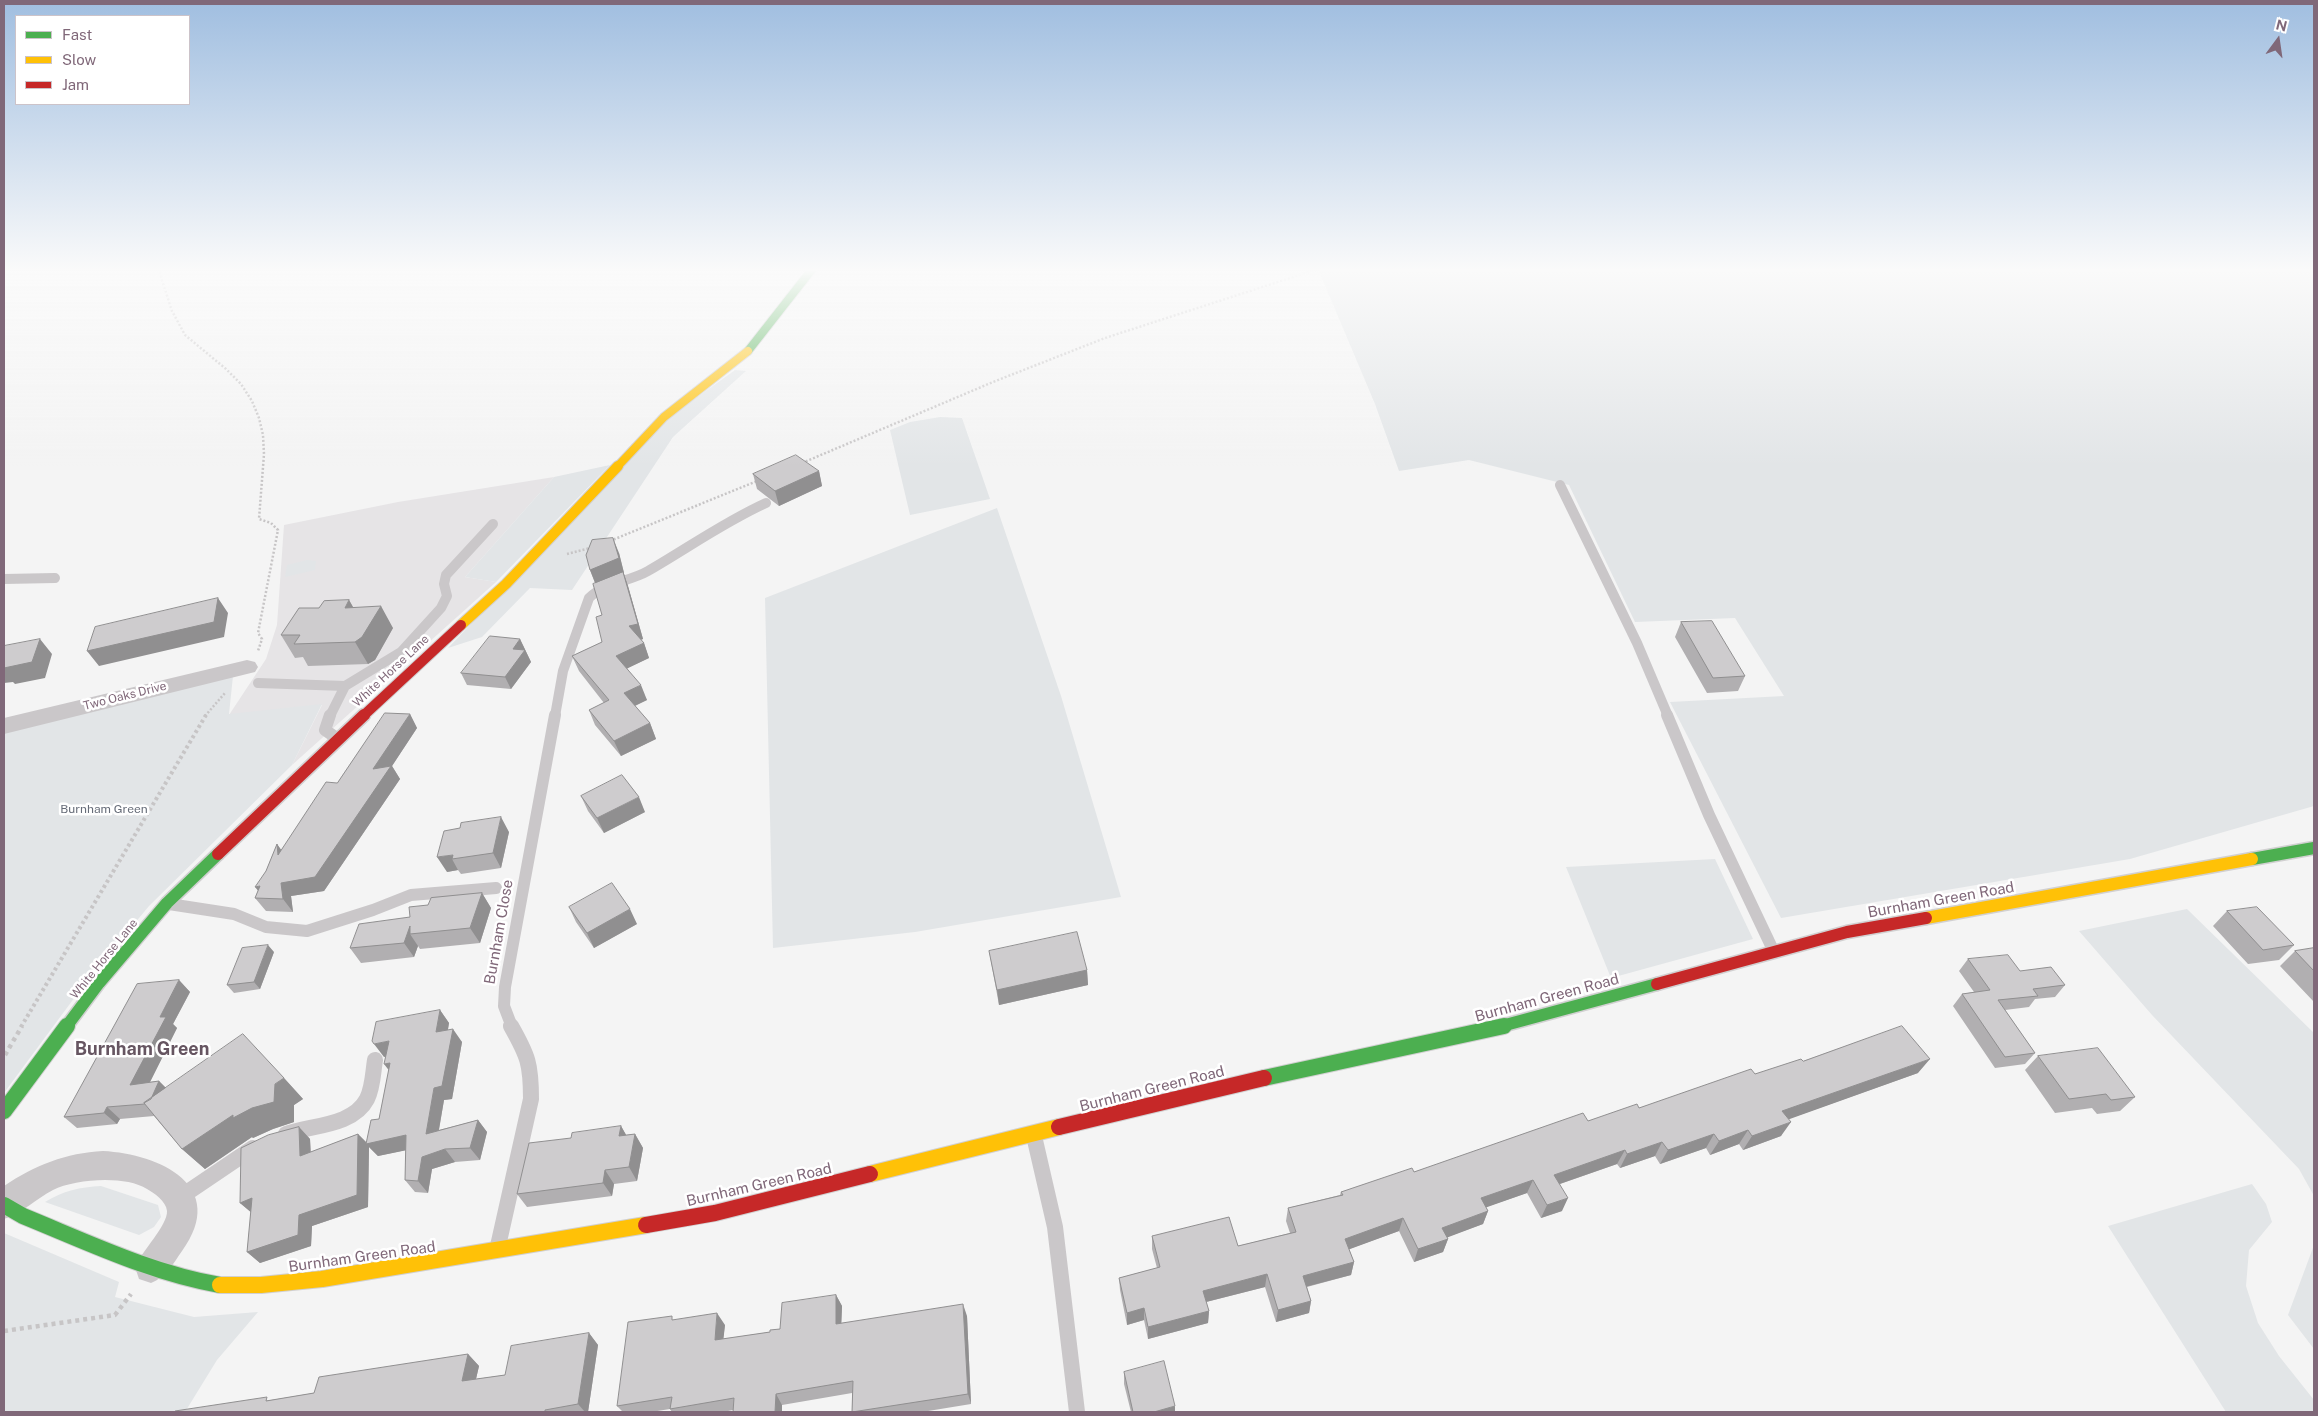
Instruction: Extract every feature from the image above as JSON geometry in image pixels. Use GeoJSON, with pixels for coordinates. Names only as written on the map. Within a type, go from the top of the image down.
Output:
{"type":"FeatureCollection","features":[{"type":"Feature","properties":{"kind":"street","name":"White Horse Lane"},"geometry":{"type":"LineString","coordinates":[[4,1111],[100,983],[167,903],[338,739],[527,564],[664,417],[746,353],[761,334]]}},
{"type":"Feature","properties":{"kind":"street","name":"Two Oaks Drive"},"geometry":{"type":"LineString","coordinates":[[4,726],[253,675]]}},
{"type":"Feature","properties":{"kind":"street","name":"Burnham Green Road"},"geometry":{"type":"LineString","coordinates":[[4,1204],[23,1216],[151,1267],[210,1284],[246,1287],[294,1283],[497,1252],[715,1213],[1209,1090],[1504,1026],[1847,932],[2314,848]]}},
{"type":"Feature","properties":{"kind":"street"},"geometry":{"type":"LineString","coordinates":[[4,1204],[25,1189],[59,1172],[97,1166],[124,1165],[155,1175],[175,1193],[183,1212],[174,1234],[151,1267]]}},
{"type":"Feature","properties":{"kind":"lane"},"geometry":{"type":"LineString","coordinates":[[1560,485],[1637,643],[1709,815],[1774,952]]}},
{"type":"Feature","properties":{"kind":"lane","name":"Burnham Close"},"geometry":{"type":"LineString","coordinates":[[497,1252],[531,1099],[531,1076],[527,1054],[508,1020],[504,1006],[504,987],[563,671],[589,598],[598,589],[646,572],[733,518],[766,503]]}},
{"type":"Feature","properties":{"kind":"lane"},"geometry":{"type":"LineString","coordinates":[[338,739],[324,730],[332,709],[345,686],[394,657],[407,646],[441,608],[447,596],[444,584],[446,575],[493,524]]}},
{"type":"Feature","properties":{"kind":"lane"},"geometry":{"type":"LineString","coordinates":[[4,579],[55,578]]}},
{"type":"Feature","properties":{"kind":"lane"},"geometry":{"type":"LineString","coordinates":[[253,675],[345,686]]}},
{"type":"Feature","properties":{"kind":"lane"},"geometry":{"type":"LineString","coordinates":[[167,903],[234,914],[266,927],[307,930],[373,910],[411,895],[496,888]]}},
{"type":"Feature","properties":{"kind":"lane"},"geometry":{"type":"LineString","coordinates":[[178,1199],[254,1148],[293,1131],[342,1119],[357,1111],[368,1098],[375,1060]]}},
{"type":"Feature","properties":{"kind":"lane"},"geometry":{"type":"LineString","coordinates":[[1034,1134],[1055,1227],[1077,1412]]}},
{"type":"Feature","properties":{"kind":"path"},"geometry":{"type":"LineString","coordinates":[[794,466],[1010,376],[1117,334]]}},
{"type":"Feature","properties":{"kind":"path"},"geometry":{"type":"LineString","coordinates":[[604,543],[758,481]]}},
{"type":"Feature","properties":{"kind":"path"},"geometry":{"type":"LineString","coordinates":[[527,564],[595,547]]}},
{"type":"Feature","properties":{"kind":"path"},"geometry":{"type":"LineString","coordinates":[[4,1331],[115,1315],[151,1267]]}},
{"type":"Feature","properties":{"kind":"shaded area"},"geometry":{"type":"Polygon","coordinates":[[[554,477],[465,577],[496,582],[292,765],[322,705],[229,715],[266,659],[277,625],[284,525],[398,502],[554,477]]]}},
{"type":"Feature","properties":{"kind":"green space"},"geometry":{"type":"Polygon","coordinates":[[[1345,334],[2314,334],[2314,806],[2130,859],[1781,918],[1670,702],[1784,696],[1735,618],[1635,622],[1569,485],[1469,460],[1399,471],[1375,404],[1345,334]]]}},
{"type":"Feature","properties":{"kind":"green space"},"geometry":{"type":"Polygon","coordinates":[[[735,370],[746,371],[673,437],[572,590],[530,588],[482,637],[448,648],[671,416],[735,370]]]}},
{"type":"Feature","properties":{"kind":"green space"},"geometry":{"type":"Polygon","coordinates":[[[940,417],[962,418],[990,499],[910,515],[890,430],[910,422],[940,417]]]}},
{"type":"Feature","properties":{"kind":"green space"},"geometry":{"type":"Polygon","coordinates":[[[610,465],[496,582],[465,577],[554,477],[610,465]]]}},
{"type":"Feature","properties":{"kind":"green space"},"geometry":{"type":"Polygon","coordinates":[[[997,508],[1061,696],[1121,897],[915,932],[773,948],[765,598],[997,508]]]}},
{"type":"Feature","properties":{"kind":"green space"},"geometry":{"type":"Polygon","coordinates":[[[307,560],[316,561],[315,570],[285,577],[287,565],[307,560]]]}},
{"type":"Feature","properties":{"kind":"green space","name":"Burnham Green"},"geometry":{"type":"Polygon","coordinates":[[[233,676],[229,714],[322,704],[292,765],[149,906],[89,978],[4,1093],[4,731],[233,676]]]}},
{"type":"Feature","properties":{"kind":"green space"},"geometry":{"type":"Polygon","coordinates":[[[1715,859],[1753,939],[1611,978],[1566,867],[1715,859]]]}},
{"type":"Feature","properties":{"kind":"green space"},"geometry":{"type":"Polygon","coordinates":[[[2187,909],[2314,1033],[2314,1196],[2299,1169],[2152,1015],[2079,931],[2187,909]]]}},
{"type":"Feature","properties":{"kind":"green space"},"geometry":{"type":"Polygon","coordinates":[[[2252,1184],[2266,1204],[2272,1222],[2249,1250],[2246,1286],[2258,1323],[2279,1356],[2314,1400],[2314,1412],[2226,1412],[2108,1226],[2252,1184]]]}},
{"type":"Feature","properties":{"kind":"green space"},"geometry":{"type":"Polygon","coordinates":[[[101,1186],[158,1205],[161,1217],[154,1227],[139,1235],[45,1202],[72,1190],[101,1186]]]}},
{"type":"Feature","properties":{"kind":"green space"},"geometry":{"type":"Polygon","coordinates":[[[4,1233],[119,1282],[115,1297],[194,1317],[258,1312],[217,1360],[185,1412],[4,1412],[4,1233]]]}},
{"type":"Feature","properties":{"kind":"green space"},"geometry":{"type":"Polygon","coordinates":[[[2314,1245],[2314,1349],[2288,1315],[2314,1245]]]}},
{"type":"Feature","properties":{"kind":"building"},"geometry":{"type":"Polygon","coordinates":[[[796,455],[819,471],[775,491],[753,474],[796,455]]]}},
{"type":"Feature","properties":{"kind":"building"},"geometry":{"type":"Polygon","coordinates":[[[613,538],[619,558],[590,570],[586,555],[592,540],[613,538]]]}},
{"type":"Feature","properties":{"kind":"building"},"geometry":{"type":"Polygon","coordinates":[[[623,572],[638,624],[629,626],[644,643],[616,656],[641,685],[624,693],[650,723],[614,741],[589,710],[609,700],[572,656],[602,642],[596,617],[602,615],[593,584],[623,572]]]}},
{"type":"Feature","properties":{"kind":"building"},"geometry":{"type":"Polygon","coordinates":[[[218,598],[214,622],[87,651],[95,627],[218,598]]]}},
{"type":"Feature","properties":{"kind":"building"},"geometry":{"type":"Polygon","coordinates":[[[349,600],[345,608],[381,606],[362,637],[355,642],[294,644],[300,635],[281,635],[299,608],[319,608],[324,601],[349,600]]]}},
{"type":"Feature","properties":{"kind":"building"},"geometry":{"type":"Polygon","coordinates":[[[1712,621],[1745,676],[1713,678],[1681,622],[1712,621]]]}},
{"type":"Feature","properties":{"kind":"building"},"geometry":{"type":"Polygon","coordinates":[[[490,636],[520,639],[513,649],[525,650],[505,677],[461,673],[490,636]]]}},
{"type":"Feature","properties":{"kind":"building"},"geometry":{"type":"Polygon","coordinates":[[[40,639],[32,662],[4,668],[4,646],[40,639]]]}},
{"type":"Feature","properties":{"kind":"building"},"geometry":{"type":"Polygon","coordinates":[[[385,713],[410,714],[373,769],[391,766],[315,877],[281,883],[283,899],[255,898],[260,886],[255,887],[266,871],[277,844],[278,855],[326,782],[337,783],[385,713]]]}},
{"type":"Feature","properties":{"kind":"building"},"geometry":{"type":"Polygon","coordinates":[[[622,775],[639,797],[597,818],[581,796],[622,775]]]}},
{"type":"Feature","properties":{"kind":"building"},"geometry":{"type":"Polygon","coordinates":[[[501,817],[493,853],[452,859],[453,855],[437,857],[444,831],[460,828],[461,823],[501,817]]]}},
{"type":"Feature","properties":{"kind":"building"},"geometry":{"type":"Polygon","coordinates":[[[612,883],[630,909],[587,933],[569,907],[612,883]]]}},
{"type":"Feature","properties":{"kind":"building"},"geometry":{"type":"Polygon","coordinates":[[[482,893],[470,928],[410,934],[410,926],[404,943],[350,948],[359,924],[410,917],[409,907],[428,905],[431,898],[482,893]]]}},
{"type":"Feature","properties":{"kind":"building"},"geometry":{"type":"Polygon","coordinates":[[[2257,907],[2294,945],[2263,950],[2227,911],[2257,907]]]}},
{"type":"Feature","properties":{"kind":"building"},"geometry":{"type":"Polygon","coordinates":[[[1077,932],[1087,970],[997,990],[989,951],[1077,932]]]}},
{"type":"Feature","properties":{"kind":"building"},"geometry":{"type":"Polygon","coordinates":[[[268,945],[254,982],[227,985],[242,948],[268,945]]]}},
{"type":"Feature","properties":{"kind":"building"},"geometry":{"type":"Polygon","coordinates":[[[2314,948],[2314,971],[2295,951],[2314,948]]]}},
{"type":"Feature","properties":{"kind":"building"},"geometry":{"type":"Polygon","coordinates":[[[2008,955],[2020,971],[2051,967],[2065,985],[2033,989],[2038,996],[1998,1000],[2035,1053],[2005,1057],[1962,994],[1990,990],[1968,959],[2008,955]]]}},
{"type":"Feature","properties":{"kind":"building"},"geometry":{"type":"Polygon","coordinates":[[[179,980],[160,1017],[166,1017],[130,1085],[159,1081],[151,1099],[145,1104],[107,1107],[104,1113],[64,1117],[137,984],[179,980]]]}},
{"type":"Feature","properties":{"kind":"building"},"geometry":{"type":"Polygon","coordinates":[[[440,1010],[436,1032],[453,1029],[442,1086],[434,1088],[426,1134],[478,1120],[470,1148],[445,1149],[422,1157],[418,1181],[405,1180],[406,1135],[366,1144],[371,1120],[379,1119],[390,1063],[384,1064],[389,1041],[374,1044],[372,1041],[376,1022],[440,1010]]]}},
{"type":"Feature","properties":{"kind":"building"},"geometry":{"type":"Polygon","coordinates":[[[1902,1026],[1930,1059],[1782,1111],[1791,1122],[1752,1136],[1748,1130],[1719,1141],[1714,1134],[1668,1150],[1662,1142],[1627,1154],[1625,1150],[1554,1175],[1568,1198],[1547,1205],[1533,1180],[1481,1198],[1488,1211],[1442,1228],[1448,1239],[1418,1249],[1403,1218],[1345,1239],[1354,1262],[1303,1276],[1311,1301],[1278,1310],[1267,1274],[1203,1291],[1209,1311],[1148,1327],[1144,1308],[1127,1313],[1119,1278],[1160,1267],[1152,1236],[1229,1217],[1238,1246],[1296,1232],[1288,1208],[1343,1195],[1341,1192],[1412,1168],[1414,1172],[1583,1113],[1588,1121],[1637,1104],[1639,1108],[1751,1069],[1755,1074],[1801,1059],[1803,1061],[1902,1026]]]}},
{"type":"Feature","properties":{"kind":"building"},"geometry":{"type":"Polygon","coordinates":[[[243,1034],[284,1078],[275,1084],[274,1102],[252,1108],[233,1118],[233,1115],[182,1149],[144,1103],[243,1034]]]}},
{"type":"Feature","properties":{"kind":"building"},"geometry":{"type":"Polygon","coordinates":[[[2098,1048],[2135,1097],[2111,1100],[2106,1094],[2069,1099],[2038,1056],[2098,1048]]]}},
{"type":"Feature","properties":{"kind":"building"},"geometry":{"type":"Polygon","coordinates":[[[621,1126],[619,1136],[635,1134],[629,1167],[605,1170],[603,1183],[517,1194],[529,1143],[571,1138],[572,1133],[621,1126]]]}},
{"type":"Feature","properties":{"kind":"building"},"geometry":{"type":"Polygon","coordinates":[[[299,1127],[300,1156],[358,1134],[357,1195],[299,1215],[298,1235],[247,1252],[252,1198],[240,1203],[241,1148],[268,1135],[299,1127]]]}},
{"type":"Feature","properties":{"kind":"building"},"geometry":{"type":"Polygon","coordinates":[[[836,1295],[836,1324],[963,1304],[968,1394],[852,1412],[853,1381],[776,1394],[775,1412],[733,1412],[734,1398],[670,1409],[672,1397],[617,1406],[628,1322],[672,1316],[672,1320],[717,1313],[715,1340],[780,1329],[782,1303],[836,1295]]]}},
{"type":"Feature","properties":{"kind":"building"},"geometry":{"type":"Polygon","coordinates":[[[589,1333],[578,1404],[545,1410],[545,1412],[175,1412],[267,1397],[266,1401],[314,1393],[319,1377],[468,1354],[462,1381],[505,1375],[511,1346],[589,1333]]]}},
{"type":"Feature","properties":{"kind":"building"},"geometry":{"type":"Polygon","coordinates":[[[1164,1361],[1175,1406],[1154,1412],[1133,1412],[1124,1372],[1164,1361]]]}},
{"type":"Feature","properties":{"kind":"traffic: fast"},"geometry":{"type":"LineString","coordinates":[[748,351],[761,334]]}},
{"type":"Feature","properties":{"kind":"traffic: fast"},"geometry":{"type":"LineString","coordinates":[[2252,859],[2314,848]]}},
{"type":"Feature","properties":{"kind":"traffic: fast"},"geometry":{"type":"LineString","coordinates":[[4,1111],[99,983],[167,903],[218,854]]}},
{"type":"Feature","properties":{"kind":"traffic: fast"},"geometry":{"type":"LineString","coordinates":[[1264,1078],[1504,1026],[1657,984]]}},
{"type":"Feature","properties":{"kind":"traffic: fast"},"geometry":{"type":"LineString","coordinates":[[4,1205],[23,1216],[151,1267],[187,1279],[220,1285]]}},
{"type":"Feature","properties":{"kind":"traffic: slow"},"geometry":{"type":"LineString","coordinates":[[461,625],[506,584],[664,417],[748,351]]}},
{"type":"Feature","properties":{"kind":"traffic: slow"},"geometry":{"type":"LineString","coordinates":[[1926,918],[2252,859]]}},
{"type":"Feature","properties":{"kind":"traffic: slow"},"geometry":{"type":"LineString","coordinates":[[870,1174],[1059,1127]]}},
{"type":"Feature","properties":{"kind":"traffic: slow"},"geometry":{"type":"LineString","coordinates":[[220,1285],[282,1284],[322,1279],[646,1225]]}},
{"type":"Feature","properties":{"kind":"traffic: jam"},"geometry":{"type":"LineString","coordinates":[[218,854],[295,779],[461,625]]}},
{"type":"Feature","properties":{"kind":"traffic: jam"},"geometry":{"type":"LineString","coordinates":[[1657,984],[1847,932],[1926,918]]}},
{"type":"Feature","properties":{"kind":"traffic: jam"},"geometry":{"type":"LineString","coordinates":[[1059,1127],[1264,1078]]}},
{"type":"Feature","properties":{"kind":"traffic: jam"},"geometry":{"type":"LineString","coordinates":[[646,1225],[715,1213],[870,1174]]}},
{"type":"Feature","properties":{"kind":"district","name":"Burnham Green"},"geometry":{"type":"Point","coordinates":[142,1049]}}]}
